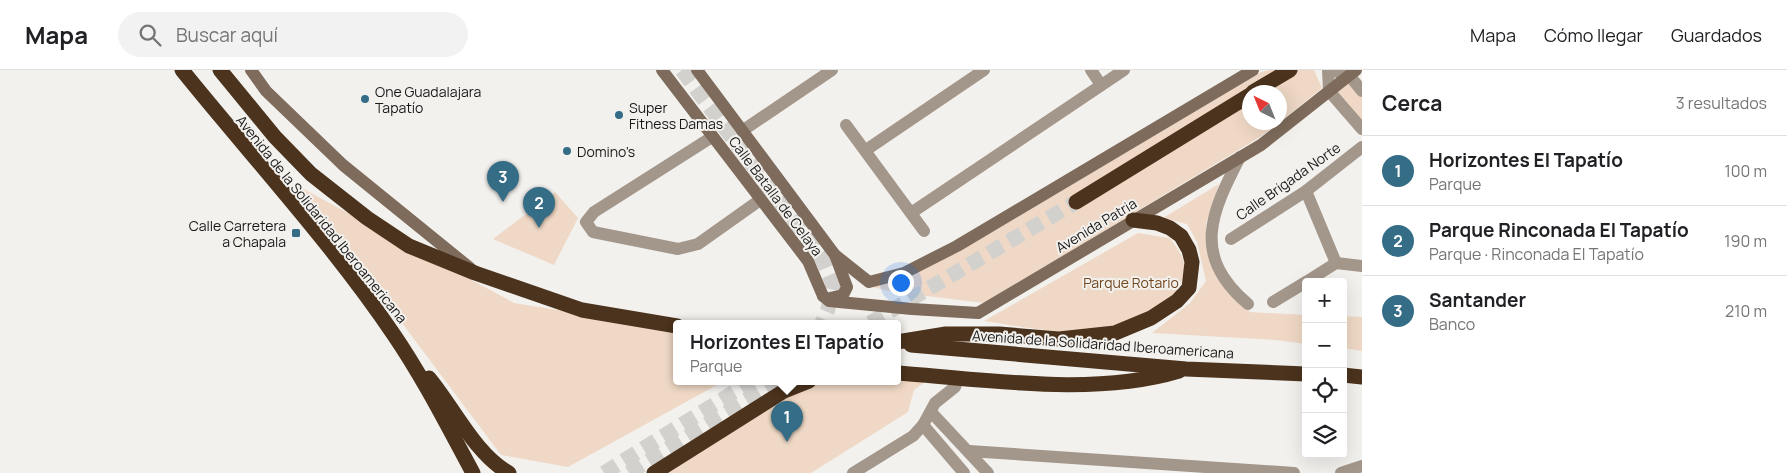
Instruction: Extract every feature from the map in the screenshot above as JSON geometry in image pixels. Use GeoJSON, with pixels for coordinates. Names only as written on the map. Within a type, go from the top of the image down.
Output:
{"type":"FeatureCollection","features":[{"type":"Feature","properties":{"kind":"highway","name":"Avenida de la Solidaridad Iberoamericana"},"geometry":{"type":"LineString","coordinates":[[182,70],[362,291],[395,336],[427,387],[473,473]]}},
{"type":"Feature","properties":{"kind":"highway","name":"Avenida de la Solidaridad Iberoamericana"},"geometry":{"type":"LineString","coordinates":[[220,70],[275,137],[311,174],[339,198],[409,246],[475,273],[582,310],[673,325]]}},
{"type":"Feature","properties":{"kind":"highway"},"geometry":{"type":"LineString","coordinates":[[1265,85],[1290,70]]}},
{"type":"Feature","properties":{"kind":"highway"},"geometry":{"type":"LineString","coordinates":[[1076,202],[1242,100]]}},
{"type":"Feature","properties":{"kind":"highway"},"geometry":{"type":"LineString","coordinates":[[901,342],[946,334],[999,334],[1059,339],[1115,333],[1152,318],[1178,301],[1189,288],[1192,262],[1189,250],[1181,236],[1170,228],[1157,223],[1133,220]]}},
{"type":"Feature","properties":{"kind":"highway"},"geometry":{"type":"LineString","coordinates":[[395,336],[448,400],[480,447],[492,460],[509,473]]}},
{"type":"Feature","properties":{"kind":"highway","name":"Avenida de la Solidaridad Iberoamericana"},"geometry":{"type":"LineString","coordinates":[[901,343],[1186,369],[1302,374]]}},
{"type":"Feature","properties":{"kind":"highway"},"geometry":{"type":"LineString","coordinates":[[901,369],[918,374]]}},
{"type":"Feature","properties":{"kind":"highway"},"geometry":{"type":"LineString","coordinates":[[901,373],[958,380],[1110,384],[1150,380],[1186,369]]}},
{"type":"Feature","properties":{"kind":"highway"},"geometry":{"type":"LineString","coordinates":[[1347,376],[1362,377]]}},
{"type":"Feature","properties":{"kind":"highway"},"geometry":{"type":"LineString","coordinates":[[654,473],[784,392],[800,385]]}},
{"type":"Feature","properties":{"kind":"street"},"geometry":{"type":"LineString","coordinates":[[251,70],[266,91],[343,165],[475,273]]}},
{"type":"Feature","properties":{"kind":"street","name":"Calle Batalla de Celaya"},"geometry":{"type":"LineString","coordinates":[[662,70],[808,262],[823,296]]}},
{"type":"Feature","properties":{"kind":"street","name":"Calle Batalla de Celaya"},"geometry":{"type":"LineString","coordinates":[[697,70],[835,255]]}},
{"type":"Feature","properties":{"kind":"street"},"geometry":{"type":"LineString","coordinates":[[742,131],[832,70]]}},
{"type":"Feature","properties":{"kind":"street"},"geometry":{"type":"LineString","coordinates":[[866,150],[984,70]]}},
{"type":"Feature","properties":{"kind":"street"},"geometry":{"type":"LineString","coordinates":[[1091,70],[1101,85]]}},
{"type":"Feature","properties":{"kind":"street"},"geometry":{"type":"LineString","coordinates":[[911,212],[1124,70]]}},
{"type":"Feature","properties":{"kind":"street"},"geometry":{"type":"LineString","coordinates":[[835,255],[869,282],[904,272],[957,246],[1253,70]]}},
{"type":"Feature","properties":{"kind":"street"},"geometry":{"type":"LineString","coordinates":[[1362,90],[1353,73],[1328,70],[1329,91],[1362,129]]}},
{"type":"Feature","properties":{"kind":"street","name":"Avenida Patria"},"geometry":{"type":"LineString","coordinates":[[823,296],[829,300],[978,313],[1261,145],[1353,73]]}},
{"type":"Feature","properties":{"kind":"street"},"geometry":{"type":"LineString","coordinates":[[846,125],[924,231]]}},
{"type":"Feature","properties":{"kind":"street"},"geometry":{"type":"LineString","coordinates":[[712,137],[594,212],[586,222],[588,227],[593,232],[678,249],[688,248],[698,244],[760,200]]}},
{"type":"Feature","properties":{"kind":"street","name":"Calle Brigada Norte"},"geometry":{"type":"LineString","coordinates":[[1231,239],[1306,191],[1362,147]]}},
{"type":"Feature","properties":{"kind":"street"},"geometry":{"type":"LineString","coordinates":[[1240,157],[1222,190],[1211,222],[1211,241],[1216,264],[1225,281],[1248,304]]}},
{"type":"Feature","properties":{"kind":"street"},"geometry":{"type":"LineString","coordinates":[[1306,191],[1336,263]]}},
{"type":"Feature","properties":{"kind":"street"},"geometry":{"type":"LineString","coordinates":[[823,296],[839,298],[847,287],[835,255]]}},
{"type":"Feature","properties":{"kind":"street"},"geometry":{"type":"LineString","coordinates":[[1312,278],[1336,263],[1362,266]]}},
{"type":"Feature","properties":{"kind":"street"},"geometry":{"type":"LineString","coordinates":[[1273,302],[1302,284]]}},
{"type":"Feature","properties":{"kind":"street"},"geometry":{"type":"LineString","coordinates":[[852,473],[913,436],[923,425],[935,403],[954,387],[958,380]]}},
{"type":"Feature","properties":{"kind":"street"},"geometry":{"type":"LineString","coordinates":[[930,412],[969,450],[988,473]]}},
{"type":"Feature","properties":{"kind":"street"},"geometry":{"type":"LineString","coordinates":[[923,425],[964,473]]}},
{"type":"Feature","properties":{"kind":"street"},"geometry":{"type":"LineString","coordinates":[[969,450],[1227,471],[1294,473]]}},
{"type":"Feature","properties":{"kind":"street"},"geometry":{"type":"LineString","coordinates":[[1341,473],[1362,466]]}},
{"type":"Feature","properties":{"kind":"green space"},"geometry":{"type":"Polygon","coordinates":[[[1269,70],[1314,70],[1322,88],[1287,116],[1287,85],[1242,85],[1242,130],[1270,130],[984,303],[894,292],[872,287],[994,231],[1261,72],[1269,70]]]}},
{"type":"Feature","properties":{"kind":"green space"},"geometry":{"type":"Polygon","coordinates":[[[1347,77],[1362,93],[1362,129],[1329,91],[1347,77]]]}},
{"type":"Feature","properties":{"kind":"green space"},"geometry":{"type":"Polygon","coordinates":[[[1219,184],[1206,223],[1207,246],[1228,292],[1250,312],[1302,315],[1302,343],[1275,340],[1152,333],[1190,303],[1206,281],[1197,242],[1187,224],[1163,218],[1219,184]]]}},
{"type":"Feature","properties":{"kind":"green space"},"geometry":{"type":"Polygon","coordinates":[[[300,187],[514,303],[673,328],[673,385],[717,385],[568,467],[501,455],[300,187]]]}},
{"type":"Feature","properties":{"kind":"green space"},"geometry":{"type":"Polygon","coordinates":[[[555,192],[578,218],[554,265],[493,239],[555,192]]]}},
{"type":"Feature","properties":{"kind":"green space","name":"Parque Rotario"},"geometry":{"type":"Polygon","coordinates":[[[1138,233],[1170,238],[1184,262],[1184,274],[1174,296],[1159,309],[1140,320],[1119,328],[1074,332],[1028,328],[984,321],[1138,233]]]}},
{"type":"Feature","properties":{"kind":"green space"},"geometry":{"type":"Polygon","coordinates":[[[1347,316],[1362,317],[1362,351],[1347,349],[1347,316]]]}},
{"type":"Feature","properties":{"kind":"green space"},"geometry":{"type":"Polygon","coordinates":[[[901,377],[928,380],[914,390],[908,412],[811,473],[669,473],[798,385],[901,385],[901,377]]]}},
{"type":"Feature","properties":{"kind":"tunnel"},"geometry":{"type":"LineString","coordinates":[[682,70],[823,261],[833,284],[828,309],[823,320]]}},
{"type":"Feature","properties":{"kind":"tunnel"},"geometry":{"type":"LineString","coordinates":[[875,320],[1076,202]]}},
{"type":"Feature","properties":{"kind":"tunnel"},"geometry":{"type":"LineString","coordinates":[[604,473],[746,385]]}},
{"type":"Feature","properties":{"kind":"tunnel"},"geometry":{"type":"LineString","coordinates":[[629,473],[771,385]]}},
{"type":"Feature","properties":{"kind":"place","name":"One Guadalajara Tapatío"},"geometry":{"type":"Point","coordinates":[365,99]}},
{"type":"Feature","properties":{"kind":"place","name":"Super Fitness Damas"},"geometry":{"type":"Point","coordinates":[619,115]}},
{"type":"Feature","properties":{"kind":"place","name":"Domino's"},"geometry":{"type":"Point","coordinates":[567,151]}},
{"type":"Feature","properties":{"kind":"place","name":"Santander"},"geometry":{"type":"Point","coordinates":[503,202]}},
{"type":"Feature","properties":{"kind":"place","name":"Parque Rinconada El Tapatío"},"geometry":{"type":"Point","coordinates":[539,228]}},
{"type":"Feature","properties":{"kind":"place","name":"Calle Carretera a Chapala"},"geometry":{"type":"Point","coordinates":[296,233]}},
{"type":"Feature","properties":{"kind":"place","name":"Horizontes El Tapatío"},"geometry":{"type":"Point","coordinates":[787,442]}}]}
